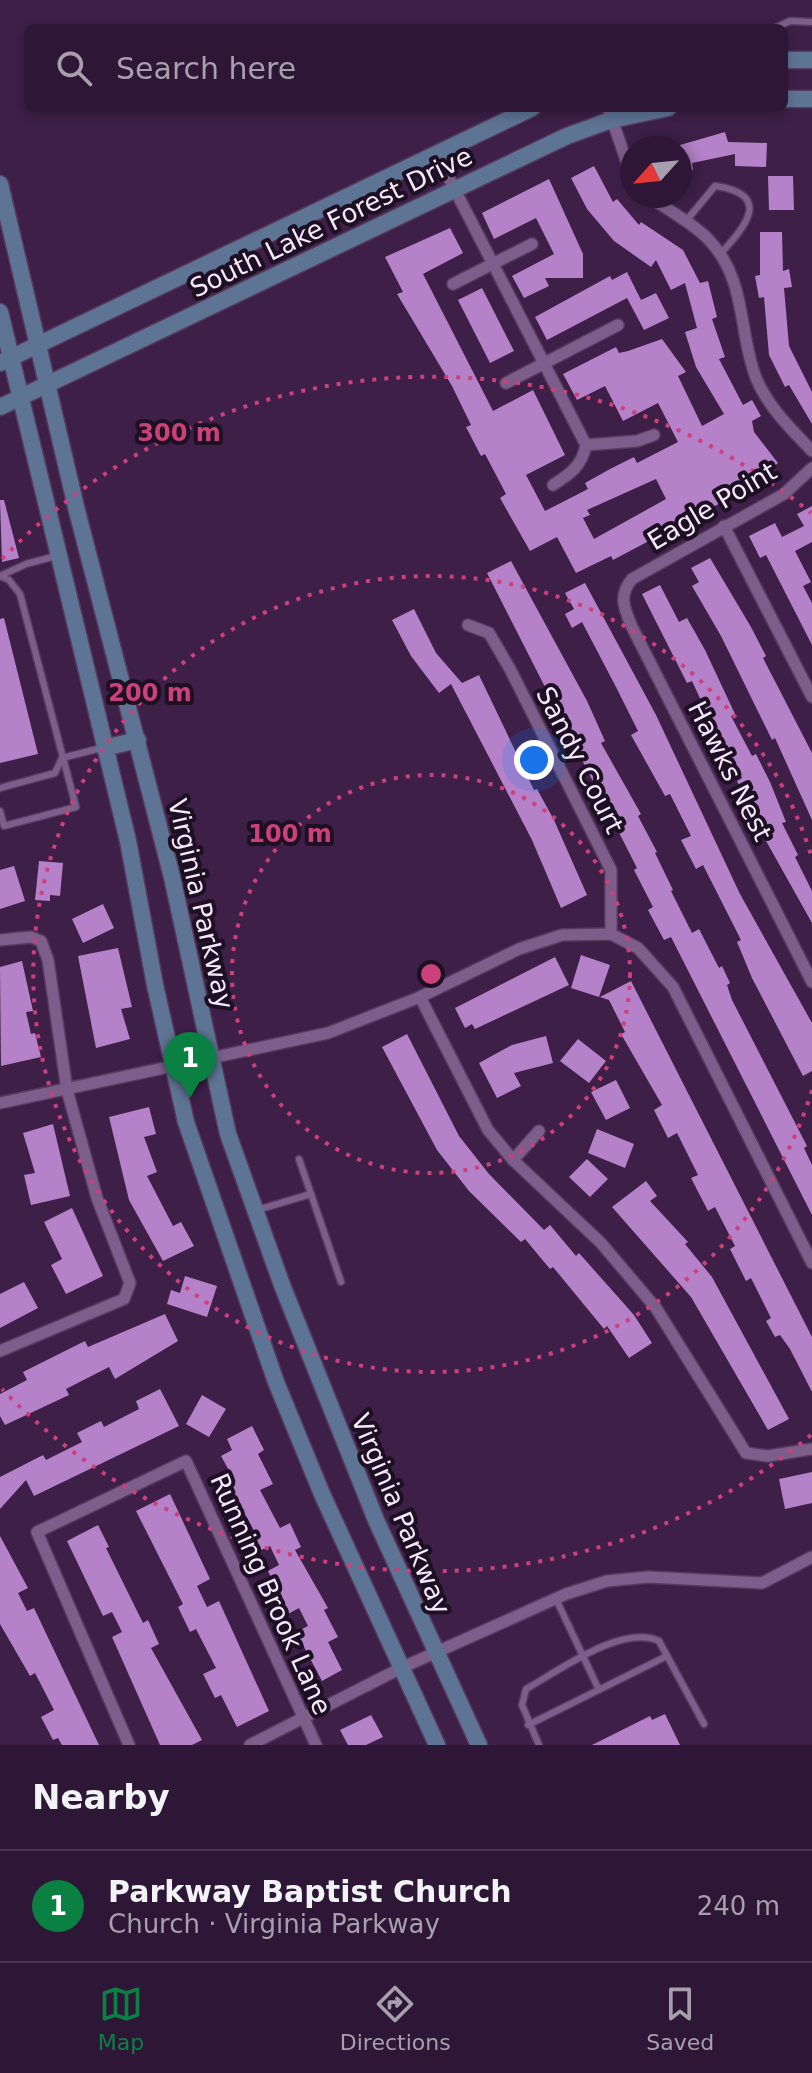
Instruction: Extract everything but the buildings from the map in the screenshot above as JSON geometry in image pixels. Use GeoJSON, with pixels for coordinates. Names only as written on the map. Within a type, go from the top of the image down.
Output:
{"type":"FeatureCollection","features":[{"type":"Feature","properties":{"kind":"main road"},"geometry":{"type":"LineString","coordinates":[[788,60],[812,60]]}},
{"type":"Feature","properties":{"kind":"main road"},"geometry":{"type":"LineString","coordinates":[[788,99],[812,99]]}},
{"type":"Feature","properties":{"kind":"main road","name":"South Lake Forest Drive"},"geometry":{"type":"LineString","coordinates":[[6,360],[523,112]]}},
{"type":"Feature","properties":{"kind":"main road","name":"South Lake Forest Drive"},"geometry":{"type":"LineString","coordinates":[[0,407],[610,114]]}},
{"type":"Feature","properties":{"kind":"main road","name":"Virginia Parkway"},"geometry":{"type":"LineString","coordinates":[[0,184],[77,511],[178,905],[228,1134],[316,1374],[436,1655],[479,1745]]}},
{"type":"Feature","properties":{"kind":"main road"},"geometry":{"type":"LineString","coordinates":[[0,312],[6,360],[20,397],[128,841],[186,1122],[276,1382],[322,1494],[437,1745]]}},
{"type":"Feature","properties":{"kind":"main road"},"geometry":{"type":"LineString","coordinates":[[104,748],[138,740]]}},
{"type":"Feature","properties":{"kind":"street"},"geometry":{"type":"LineString","coordinates":[[610,114],[620,143]]}},
{"type":"Feature","properties":{"kind":"street"},"geometry":{"type":"LineString","coordinates":[[436,153],[542,365],[586,445],[583,458],[573,472],[553,485]]}},
{"type":"Feature","properties":{"kind":"street"},"geometry":{"type":"LineString","coordinates":[[667,208],[709,241],[719,255],[740,294],[749,357],[764,396],[812,451]]}},
{"type":"Feature","properties":{"kind":"street"},"geometry":{"type":"LineString","coordinates":[[453,284],[532,244]]}},
{"type":"Feature","properties":{"kind":"street"},"geometry":{"type":"LineString","coordinates":[[506,383],[618,325]]}},
{"type":"Feature","properties":{"kind":"street"},"geometry":{"type":"LineString","coordinates":[[586,445],[637,441],[654,435]]}},
{"type":"Feature","properties":{"kind":"street","name":"Eagle Point"},"geometry":{"type":"LineString","coordinates":[[632,579],[784,494],[812,468]]}},
{"type":"Feature","properties":{"kind":"street"},"geometry":{"type":"LineString","coordinates":[[724,526],[812,697]]}},
{"type":"Feature","properties":{"kind":"street","name":"Hawks Nest"},"geometry":{"type":"LineString","coordinates":[[632,579],[625,588],[622,600],[627,617],[812,982]]}},
{"type":"Feature","properties":{"kind":"street","name":"Sandy Court"},"geometry":{"type":"LineString","coordinates":[[468,625],[489,633],[611,870],[611,934]]}},
{"type":"Feature","properties":{"kind":"street"},"geometry":{"type":"LineString","coordinates":[[0,1103],[328,1033],[420,997],[519,949],[562,935],[611,934],[638,948],[673,987],[812,1263]]}},
{"type":"Feature","properties":{"kind":"street"},"geometry":{"type":"LineString","coordinates":[[0,940],[31,937],[41,941],[48,960],[67,1090],[97,1198],[127,1268],[129,1291],[124,1299],[0,1351]]}},
{"type":"Feature","properties":{"kind":"street"},"geometry":{"type":"LineString","coordinates":[[420,997],[488,1130],[513,1160],[601,1243],[656,1308],[746,1453],[768,1456],[812,1449]]}},
{"type":"Feature","properties":{"kind":"street"},"geometry":{"type":"LineString","coordinates":[[513,1160],[539,1131]]}},
{"type":"Feature","properties":{"kind":"street","name":"Running Brook Lane"},"geometry":{"type":"LineString","coordinates":[[129,1745],[37,1532],[186,1461],[316,1745]]}},
{"type":"Feature","properties":{"kind":"street"},"geometry":{"type":"LineString","coordinates":[[250,1745],[401,1668],[436,1655],[555,1599],[607,1581],[648,1577],[762,1583],[812,1557]]}},
{"type":"Feature","properties":{"kind":"lane"},"geometry":{"type":"LineString","coordinates":[[784,24],[790,21],[812,22]]}},
{"type":"Feature","properties":{"kind":"lane"},"geometry":{"type":"LineString","coordinates":[[686,221],[715,186],[741,190],[747,196],[749,209],[742,231],[719,255]]}},
{"type":"Feature","properties":{"kind":"lane"},"geometry":{"type":"LineString","coordinates":[[0,576],[26,564],[57,556]]}},
{"type":"Feature","properties":{"kind":"lane"},"geometry":{"type":"LineString","coordinates":[[0,576],[9,580],[20,594],[76,807],[4,826],[0,811]]}},
{"type":"Feature","properties":{"kind":"lane"},"geometry":{"type":"LineString","coordinates":[[62,758],[104,748]]}},
{"type":"Feature","properties":{"kind":"lane"},"geometry":{"type":"LineString","coordinates":[[0,788],[55,773],[62,758]]}},
{"type":"Feature","properties":{"kind":"lane"},"geometry":{"type":"LineString","coordinates":[[299,1159],[341,1282]]}},
{"type":"Feature","properties":{"kind":"lane"},"geometry":{"type":"LineString","coordinates":[[257,1210],[311,1194]]}},
{"type":"Feature","properties":{"kind":"lane"},"geometry":{"type":"LineString","coordinates":[[555,1599],[599,1690]]}},
{"type":"Feature","properties":{"kind":"lane"},"geometry":{"type":"LineString","coordinates":[[539,1745],[522,1705],[526,1689],[626,1637],[646,1635],[659,1641],[704,1724]]}},
{"type":"Feature","properties":{"kind":"lane"},"geometry":{"type":"LineString","coordinates":[[528,1725],[667,1656]]}},
{"type":"Feature","properties":{"kind":"place","name":"Parkway Baptist Church"},"geometry":{"type":"Point","coordinates":[190,1098]}}]}
